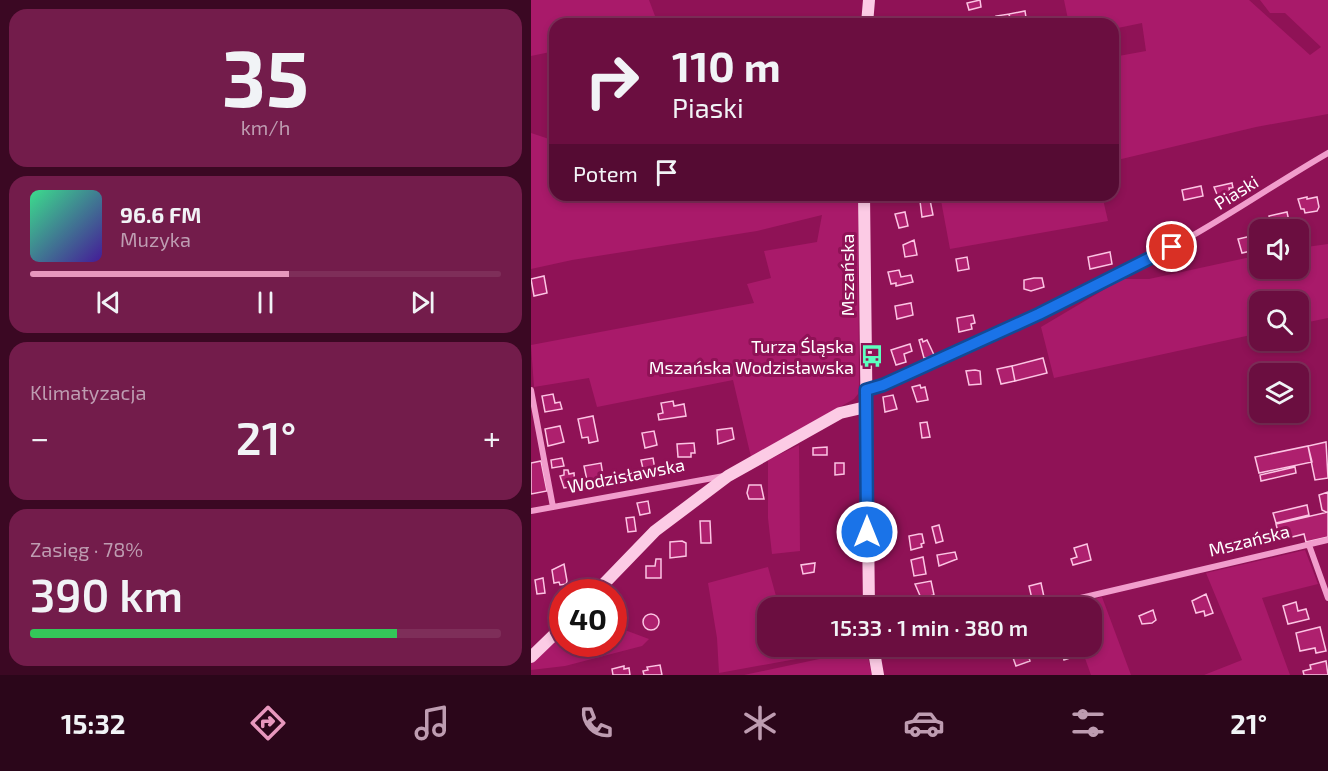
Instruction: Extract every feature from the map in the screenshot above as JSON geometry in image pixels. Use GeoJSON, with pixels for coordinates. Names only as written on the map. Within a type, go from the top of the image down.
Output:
{"type":"FeatureCollection","features":[{"type":"Feature","properties":{"kind":"street"},"geometry":{"type":"LineString","coordinates":[[868,18],[869,0]]}},
{"type":"Feature","properties":{"kind":"street","name":"Piaski"},"geometry":{"type":"LineString","coordinates":[[866,390],[883,385],[1031,318],[1151,259],[1213,225],[1328,153]]}},
{"type":"Feature","properties":{"kind":"street","name":"Mszańska"},"geometry":{"type":"LineString","coordinates":[[864,201],[869,597]]}},
{"type":"Feature","properties":{"kind":"street"},"geometry":{"type":"LineString","coordinates":[[531,390],[553,507]]}},
{"type":"Feature","properties":{"kind":"street","name":"Wodzisławska"},"geometry":{"type":"LineString","coordinates":[[609,579],[655,531],[728,476],[834,417],[866,407]]}},
{"type":"Feature","properties":{"kind":"street","name":"Wodzisławska"},"geometry":{"type":"LineString","coordinates":[[531,511],[728,476]]}},
{"type":"Feature","properties":{"kind":"street","name":"Mszańska"},"geometry":{"type":"LineString","coordinates":[[1085,597],[1328,540]]}},
{"type":"Feature","properties":{"kind":"street"},"geometry":{"type":"LineString","coordinates":[[1309,544],[1328,597]]}},
{"type":"Feature","properties":{"kind":"street"},"geometry":{"type":"LineString","coordinates":[[531,657],[549,640]]}},
{"type":"Feature","properties":{"kind":"street"},"geometry":{"type":"LineString","coordinates":[[875,657],[878,675]]}},
{"type":"Feature","properties":{"kind":"shaded area"},"geometry":{"type":"Polygon","coordinates":[[[531,0],[649,0],[656,18],[549,18],[549,52],[531,56],[531,0]]]}},
{"type":"Feature","properties":{"kind":"shaded area"},"geometry":{"type":"Polygon","coordinates":[[[1064,0],[1249,0],[1310,55],[1321,47],[1285,13],[1270,13],[1260,0],[1328,0],[1328,114],[1256,127],[1119,160],[1119,56],[1146,51],[1142,23],[1119,28],[1119,18],[1068,18],[1064,0]]]}},
{"type":"Feature","properties":{"kind":"shaded area"},"geometry":{"type":"Polygon","coordinates":[[[531,133],[549,139],[549,201],[858,201],[858,394],[854,399],[751,457],[733,380],[597,407],[589,378],[534,387],[531,345],[754,303],[747,284],[771,278],[764,251],[817,242],[822,215],[757,231],[572,260],[531,269],[531,133]]]}},
{"type":"Feature","properties":{"kind":"shaded area"},"geometry":{"type":"Polygon","coordinates":[[[941,201],[1103,201],[1108,221],[950,249],[941,201]]]}},
{"type":"Feature","properties":{"kind":"shaded area"},"geometry":{"type":"Polygon","coordinates":[[[1328,244],[1328,318],[1309,322],[1309,291],[1249,291],[1249,335],[1054,378],[1041,327],[1122,279],[1149,279],[1249,257],[1249,279],[1309,279],[1309,247],[1328,244]]]}},
{"type":"Feature","properties":{"kind":"shaded area"},"geometry":{"type":"Polygon","coordinates":[[[799,445],[800,551],[772,554],[768,518],[768,460],[799,445]]]}},
{"type":"Feature","properties":{"kind":"shaded area"},"geometry":{"type":"Polygon","coordinates":[[[1305,550],[1318,584],[1262,598],[1290,675],[1204,675],[1242,660],[1206,573],[1305,550]]]}},
{"type":"Feature","properties":{"kind":"shaded area"},"geometry":{"type":"Polygon","coordinates":[[[768,567],[776,597],[757,597],[757,657],[807,657],[719,673],[717,638],[708,583],[768,567]]]}},
{"type":"Feature","properties":{"kind":"shaded area"},"geometry":{"type":"Polygon","coordinates":[[[1102,597],[1131,675],[1091,675],[1085,657],[1102,657],[1102,597]]]}},
{"type":"Feature","properties":{"kind":"shaded area"},"geometry":{"type":"Polygon","coordinates":[[[627,631],[649,639],[642,646],[627,650],[627,631]]]}},
{"type":"Feature","properties":{"kind":"shaded area"},"geometry":{"type":"Polygon","coordinates":[[[549,644],[549,657],[600,657],[565,666],[531,670],[531,663],[549,644]]]}},
{"type":"Feature","properties":{"kind":"shaded area"},"geometry":{"type":"Polygon","coordinates":[[[828,657],[868,657],[872,675],[744,675],[828,657]]]}},
{"type":"Feature","properties":{"kind":"building"},"geometry":{"type":"Polygon","coordinates":[[[980,0],[981,7],[969,10],[967,3],[980,0]]]}},
{"type":"Feature","properties":{"kind":"building"},"geometry":{"type":"Polygon","coordinates":[[[1025,11],[1026,18],[1010,18],[1009,14],[1025,11]]]}},
{"type":"Feature","properties":{"kind":"building"},"geometry":{"type":"Polygon","coordinates":[[[1009,14],[1010,18],[996,18],[996,16],[1009,14]]]}},
{"type":"Feature","properties":{"kind":"building"},"geometry":{"type":"Polygon","coordinates":[[[1232,183],[1233,188],[1229,188],[1230,195],[1218,197],[1214,187],[1232,183]]]}},
{"type":"Feature","properties":{"kind":"building"},"geometry":{"type":"Polygon","coordinates":[[[1201,186],[1203,196],[1184,200],[1182,190],[1201,186]]]}},
{"type":"Feature","properties":{"kind":"building"},"geometry":{"type":"Polygon","coordinates":[[[1307,197],[1307,199],[1317,197],[1319,207],[1317,211],[1305,213],[1304,209],[1301,209],[1298,199],[1307,197]]]}},
{"type":"Feature","properties":{"kind":"building"},"geometry":{"type":"Polygon","coordinates":[[[920,201],[930,201],[933,215],[922,217],[920,201]]]}},
{"type":"Feature","properties":{"kind":"building"},"geometry":{"type":"Polygon","coordinates":[[[905,212],[908,226],[899,228],[895,214],[905,212]]]}},
{"type":"Feature","properties":{"kind":"building"},"geometry":{"type":"Polygon","coordinates":[[[1287,212],[1288,219],[1270,219],[1269,216],[1287,212]]]}},
{"type":"Feature","properties":{"kind":"building"},"geometry":{"type":"Polygon","coordinates":[[[1249,236],[1249,251],[1242,253],[1238,239],[1249,236]]]}},
{"type":"Feature","properties":{"kind":"building"},"geometry":{"type":"Polygon","coordinates":[[[914,240],[917,255],[905,257],[903,245],[914,240]]]}},
{"type":"Feature","properties":{"kind":"building"},"geometry":{"type":"Polygon","coordinates":[[[1110,252],[1112,264],[1090,269],[1088,257],[1110,252]]]}},
{"type":"Feature","properties":{"kind":"building"},"geometry":{"type":"Polygon","coordinates":[[[967,257],[969,269],[958,271],[956,259],[967,257]]]}},
{"type":"Feature","properties":{"kind":"building"},"geometry":{"type":"Polygon","coordinates":[[[899,270],[901,277],[911,275],[913,282],[896,286],[896,283],[891,284],[888,272],[899,270]]]}},
{"type":"Feature","properties":{"kind":"building"},"geometry":{"type":"Polygon","coordinates":[[[544,276],[547,293],[534,296],[531,279],[544,276]]]}},
{"type":"Feature","properties":{"kind":"building"},"geometry":{"type":"Polygon","coordinates":[[[1042,278],[1044,287],[1031,291],[1024,289],[1024,280],[1042,278]]]}},
{"type":"Feature","properties":{"kind":"building"},"geometry":{"type":"Polygon","coordinates":[[[911,303],[913,315],[897,319],[895,306],[911,303]]]}},
{"type":"Feature","properties":{"kind":"building"},"geometry":{"type":"Polygon","coordinates":[[[973,315],[975,323],[971,324],[972,329],[959,332],[957,318],[973,315]]]}},
{"type":"Feature","properties":{"kind":"building"},"geometry":{"type":"Polygon","coordinates":[[[922,339],[923,342],[927,340],[935,357],[924,358],[919,340],[922,339]]]}},
{"type":"Feature","properties":{"kind":"building"},"geometry":{"type":"Polygon","coordinates":[[[910,344],[912,351],[904,354],[906,362],[896,365],[891,350],[910,344]]]}},
{"type":"Feature","properties":{"kind":"building"},"geometry":{"type":"Polygon","coordinates":[[[1043,358],[1047,373],[1015,381],[1012,366],[1043,358]]]}},
{"type":"Feature","properties":{"kind":"building"},"geometry":{"type":"Polygon","coordinates":[[[1012,366],[1015,381],[1001,384],[997,369],[1012,366]]]}},
{"type":"Feature","properties":{"kind":"building"},"geometry":{"type":"Polygon","coordinates":[[[966,371],[980,371],[981,384],[969,385],[966,371]]]}},
{"type":"Feature","properties":{"kind":"building"},"geometry":{"type":"Polygon","coordinates":[[[920,385],[921,388],[925,387],[928,400],[917,402],[912,387],[920,385]]]}},
{"type":"Feature","properties":{"kind":"building"},"geometry":{"type":"Polygon","coordinates":[[[553,394],[555,403],[560,402],[562,409],[545,412],[542,396],[553,394]]]}},
{"type":"Feature","properties":{"kind":"building"},"geometry":{"type":"Polygon","coordinates":[[[893,395],[897,409],[885,412],[883,397],[893,395]]]}},
{"type":"Feature","properties":{"kind":"building"},"geometry":{"type":"Polygon","coordinates":[[[673,401],[674,406],[684,404],[686,416],[659,420],[658,414],[663,413],[661,403],[673,401]]]}},
{"type":"Feature","properties":{"kind":"building"},"geometry":{"type":"Polygon","coordinates":[[[593,416],[598,441],[589,443],[588,437],[582,438],[578,419],[593,416]]]}},
{"type":"Feature","properties":{"kind":"building"},"geometry":{"type":"Polygon","coordinates":[[[927,422],[930,437],[922,438],[920,423],[927,422]]]}},
{"type":"Feature","properties":{"kind":"building"},"geometry":{"type":"Polygon","coordinates":[[[560,426],[564,442],[548,446],[545,429],[560,426]]]}},
{"type":"Feature","properties":{"kind":"building"},"geometry":{"type":"Polygon","coordinates":[[[732,428],[734,439],[718,444],[717,430],[732,428]]]}},
{"type":"Feature","properties":{"kind":"building"},"geometry":{"type":"Polygon","coordinates":[[[654,431],[657,445],[645,448],[642,433],[654,431]]]}},
{"type":"Feature","properties":{"kind":"building"},"geometry":{"type":"Polygon","coordinates":[[[1326,442],[1328,478],[1315,480],[1308,446],[1326,442]]]}},
{"type":"Feature","properties":{"kind":"building"},"geometry":{"type":"Polygon","coordinates":[[[694,443],[695,453],[691,453],[691,457],[678,457],[677,444],[694,443]]]}},
{"type":"Feature","properties":{"kind":"building"},"geometry":{"type":"Polygon","coordinates":[[[1308,446],[1312,462],[1259,473],[1255,457],[1308,446]]]}},
{"type":"Feature","properties":{"kind":"building"},"geometry":{"type":"Polygon","coordinates":[[[827,447],[827,455],[813,455],[813,448],[827,447]]]}},
{"type":"Feature","properties":{"kind":"building"},"geometry":{"type":"Polygon","coordinates":[[[562,458],[564,466],[552,468],[551,460],[562,458]]]}},
{"type":"Feature","properties":{"kind":"building"},"geometry":{"type":"Polygon","coordinates":[[[653,458],[655,470],[644,473],[641,460],[653,458]]]}},
{"type":"Feature","properties":{"kind":"building"},"geometry":{"type":"Polygon","coordinates":[[[541,461],[547,491],[531,494],[531,463],[541,461]]]}},
{"type":"Feature","properties":{"kind":"building"},"geometry":{"type":"Polygon","coordinates":[[[601,463],[604,482],[588,485],[584,466],[601,463]]]}},
{"type":"Feature","properties":{"kind":"building"},"geometry":{"type":"Polygon","coordinates":[[[835,463],[844,463],[844,474],[835,475],[835,463]]]}},
{"type":"Feature","properties":{"kind":"building"},"geometry":{"type":"Polygon","coordinates":[[[1295,467],[1296,473],[1261,481],[1260,475],[1295,467]]]}},
{"type":"Feature","properties":{"kind":"building"},"geometry":{"type":"Polygon","coordinates":[[[564,470],[568,470],[569,474],[574,473],[575,486],[564,488],[560,476],[564,475],[564,470]]]}},
{"type":"Feature","properties":{"kind":"building"},"geometry":{"type":"Polygon","coordinates":[[[749,485],[761,485],[764,499],[749,499],[747,493],[749,485]]]}},
{"type":"Feature","properties":{"kind":"building"},"geometry":{"type":"Polygon","coordinates":[[[1328,492],[1328,512],[1326,512],[1322,510],[1319,495],[1328,492]]]}},
{"type":"Feature","properties":{"kind":"building"},"geometry":{"type":"Polygon","coordinates":[[[648,501],[650,513],[640,515],[637,503],[648,501]]]}},
{"type":"Feature","properties":{"kind":"building"},"geometry":{"type":"Polygon","coordinates":[[[1307,505],[1309,515],[1276,523],[1273,513],[1307,505]]]}},
{"type":"Feature","properties":{"kind":"building"},"geometry":{"type":"Polygon","coordinates":[[[1328,512],[1328,537],[1306,542],[1304,534],[1280,540],[1276,524],[1328,512]]]}},
{"type":"Feature","properties":{"kind":"building"},"geometry":{"type":"Polygon","coordinates":[[[634,517],[636,531],[628,532],[626,518],[634,517]]]}},
{"type":"Feature","properties":{"kind":"building"},"geometry":{"type":"Polygon","coordinates":[[[700,521],[710,521],[711,543],[701,543],[700,521]]]}},
{"type":"Feature","properties":{"kind":"building"},"geometry":{"type":"Polygon","coordinates":[[[939,525],[943,541],[936,543],[932,527],[939,525]]]}},
{"type":"Feature","properties":{"kind":"building"},"geometry":{"type":"Polygon","coordinates":[[[922,534],[924,543],[921,544],[922,547],[911,550],[909,536],[922,534]]]}},
{"type":"Feature","properties":{"kind":"building"},"geometry":{"type":"Polygon","coordinates":[[[670,542],[686,543],[686,556],[670,558],[670,542]]]}},
{"type":"Feature","properties":{"kind":"building"},"geometry":{"type":"Polygon","coordinates":[[[1087,544],[1091,560],[1073,565],[1071,559],[1077,557],[1074,548],[1087,544]]]}},
{"type":"Feature","properties":{"kind":"building"},"geometry":{"type":"Polygon","coordinates":[[[955,552],[957,559],[939,566],[937,555],[955,552]]]}},
{"type":"Feature","properties":{"kind":"building"},"geometry":{"type":"Polygon","coordinates":[[[923,557],[926,574],[914,576],[911,560],[923,557]]]}},
{"type":"Feature","properties":{"kind":"building"},"geometry":{"type":"Polygon","coordinates":[[[656,559],[661,559],[661,578],[646,578],[646,566],[655,566],[656,559]]]}},
{"type":"Feature","properties":{"kind":"building"},"geometry":{"type":"Polygon","coordinates":[[[815,563],[814,572],[803,574],[801,565],[815,563]]]}},
{"type":"Feature","properties":{"kind":"building"},"geometry":{"type":"Polygon","coordinates":[[[564,564],[567,579],[553,579],[552,570],[564,564]]]}},
{"type":"Feature","properties":{"kind":"building"},"geometry":{"type":"Polygon","coordinates":[[[543,578],[545,593],[537,594],[535,580],[543,578]]]}},
{"type":"Feature","properties":{"kind":"building"},"geometry":{"type":"Polygon","coordinates":[[[931,581],[934,595],[921,597],[915,584],[931,581]]]}},
{"type":"Feature","properties":{"kind":"building"},"geometry":{"type":"Polygon","coordinates":[[[1041,583],[1044,597],[1032,597],[1029,586],[1041,583]]]}},
{"type":"Feature","properties":{"kind":"building"},"geometry":{"type":"Polygon","coordinates":[[[1206,594],[1213,613],[1205,616],[1204,611],[1196,613],[1192,601],[1206,594]]]}},
{"type":"Feature","properties":{"kind":"building"},"geometry":{"type":"Polygon","coordinates":[[[1296,602],[1298,611],[1306,609],[1309,619],[1288,624],[1283,606],[1296,602]]]}},
{"type":"Feature","properties":{"kind":"building"},"geometry":{"type":"Polygon","coordinates":[[[1153,610],[1156,620],[1142,624],[1139,616],[1153,610]]]}},
{"type":"Feature","properties":{"kind":"building"},"geometry":{"type":"Polygon","coordinates":[[[651,614],[659,622],[651,630],[643,622],[651,614]]]}},
{"type":"Feature","properties":{"kind":"building"},"geometry":{"type":"Polygon","coordinates":[[[1320,627],[1326,651],[1316,653],[1315,648],[1300,651],[1296,633],[1320,627]]]}},
{"type":"Feature","properties":{"kind":"building"},"geometry":{"type":"Polygon","coordinates":[[[1013,657],[1034,657],[1029,658],[1030,661],[1016,666],[1013,657]]]}},
{"type":"Feature","properties":{"kind":"building"},"geometry":{"type":"Polygon","coordinates":[[[1326,661],[1328,675],[1304,675],[1303,671],[1311,669],[1310,665],[1326,661]]]}},
{"type":"Feature","properties":{"kind":"building"},"geometry":{"type":"Polygon","coordinates":[[[660,665],[662,675],[644,675],[643,671],[648,670],[647,667],[660,665]]]}},
{"type":"Feature","properties":{"kind":"building"},"geometry":{"type":"Polygon","coordinates":[[[624,666],[624,669],[629,668],[630,675],[613,675],[612,669],[624,666]]]}},
{"type":"Feature","properties":{"kind":"place","name":"Turza Śląska Mszańska Wodzisławska"},"geometry":{"type":"Point","coordinates":[872,356]}},
{"type":"Feature","properties":{"kind":"route"},"geometry":{"type":"LineString","coordinates":[[867,532],[866,390],[877,388],[1039,314],[1172,247]]}}]}
